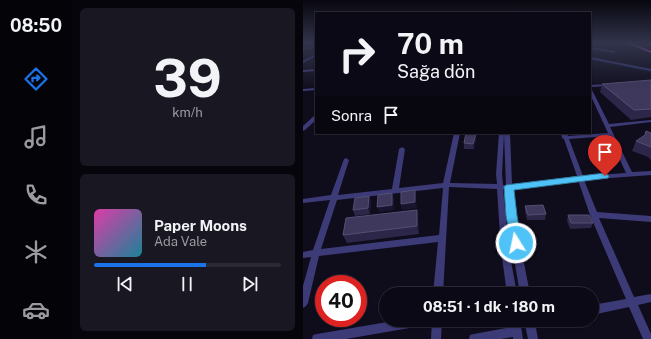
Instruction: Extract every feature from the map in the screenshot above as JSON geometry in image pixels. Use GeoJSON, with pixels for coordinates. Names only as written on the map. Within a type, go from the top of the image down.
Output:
{"type":"FeatureCollection","features":[{"type":"Feature","properties":{"kind":"street"},"geometry":{"type":"LineString","coordinates":[[594,59],[651,70]]}},
{"type":"Feature","properties":{"kind":"street"},"geometry":{"type":"LineString","coordinates":[[303,71],[315,70]]}},
{"type":"Feature","properties":{"kind":"street"},"geometry":{"type":"LineString","coordinates":[[591,86],[613,85]]}},
{"type":"Feature","properties":{"kind":"street"},"geometry":{"type":"LineString","coordinates":[[303,87],[315,88]]}},
{"type":"Feature","properties":{"kind":"street"},"geometry":{"type":"LineString","coordinates":[[303,90],[315,88]]}},
{"type":"Feature","properties":{"kind":"street"},"geometry":{"type":"LineString","coordinates":[[591,92],[630,174]]}},
{"type":"Feature","properties":{"kind":"street"},"geometry":{"type":"LineString","coordinates":[[303,129],[315,118]]}},
{"type":"Feature","properties":{"kind":"street"},"geometry":{"type":"LineString","coordinates":[[607,126],[651,121]]}},
{"type":"Feature","properties":{"kind":"street"},"geometry":{"type":"LineString","coordinates":[[439,287],[441,238],[446,185],[457,134]]}},
{"type":"Feature","properties":{"kind":"street"},"geometry":{"type":"LineString","coordinates":[[502,134],[499,174],[505,250],[511,287]]}},
{"type":"Feature","properties":{"kind":"street"},"geometry":{"type":"LineString","coordinates":[[507,134],[511,216],[524,287]]}},
{"type":"Feature","properties":{"kind":"street"},"geometry":{"type":"LineString","coordinates":[[611,134],[565,136],[594,216],[648,339]]}},
{"type":"Feature","properties":{"kind":"street"},"geometry":{"type":"LineString","coordinates":[[395,190],[402,149]]}},
{"type":"Feature","properties":{"kind":"street"},"geometry":{"type":"LineString","coordinates":[[303,303],[315,254],[332,198],[346,160]]}},
{"type":"Feature","properties":{"kind":"street"},"geometry":{"type":"LineString","coordinates":[[303,201],[446,185],[509,187],[579,178],[651,173]]}},
{"type":"Feature","properties":{"kind":"street"},"geometry":{"type":"LineString","coordinates":[[594,216],[651,219]]}},
{"type":"Feature","properties":{"kind":"street"},"geometry":{"type":"LineString","coordinates":[[303,255],[441,238]]}},
{"type":"Feature","properties":{"kind":"street"},"geometry":{"type":"LineString","coordinates":[[599,308],[651,298]]}},
{"type":"Feature","properties":{"kind":"street"},"geometry":{"type":"LineString","coordinates":[[317,339],[386,327]]}},
{"type":"Feature","properties":{"kind":"street"},"geometry":{"type":"LineString","coordinates":[[436,339],[437,327]]}},
{"type":"Feature","properties":{"kind":"street"},"geometry":{"type":"LineString","coordinates":[[531,327],[533,339]]}},
{"type":"Feature","properties":{"kind":"street"},"geometry":{"type":"LineString","coordinates":[[474,339],[517,335]]}},
{"type":"Feature","properties":{"kind":"building"},"geometry":{"type":"Polygon","coordinates":[[[651,80],[651,109],[634,110],[602,84],[651,80]]]}},
{"type":"Feature","properties":{"kind":"building"},"geometry":{"type":"Polygon","coordinates":[[[646,131],[651,133],[651,147],[636,141],[645,135],[646,131]]]}},
{"type":"Feature","properties":{"kind":"building"},"geometry":{"type":"Polygon","coordinates":[[[466,134],[476,134],[473,144],[464,143],[466,134]]]}},
{"type":"Feature","properties":{"kind":"building"},"geometry":{"type":"Polygon","coordinates":[[[415,190],[415,202],[401,204],[401,192],[415,190]]]}},
{"type":"Feature","properties":{"kind":"building"},"geometry":{"type":"Polygon","coordinates":[[[392,193],[392,205],[377,207],[378,195],[392,193]]]}},
{"type":"Feature","properties":{"kind":"building"},"geometry":{"type":"Polygon","coordinates":[[[369,196],[368,208],[353,210],[355,198],[369,196]]]}},
{"type":"Feature","properties":{"kind":"building"},"geometry":{"type":"Polygon","coordinates":[[[543,205],[546,214],[528,215],[525,206],[543,205]]]}},
{"type":"Feature","properties":{"kind":"building"},"geometry":{"type":"Polygon","coordinates":[[[417,210],[417,226],[343,235],[346,218],[417,210]]]}},
{"type":"Feature","properties":{"kind":"building"},"geometry":{"type":"Polygon","coordinates":[[[568,215],[589,215],[593,223],[571,223],[568,215]]]}},
{"type":"Feature","properties":{"kind":"waterway"},"geometry":{"type":"LineString","coordinates":[[591,59],[651,72]]}},
{"type":"Feature","properties":{"kind":"route"},"geometry":{"type":"LineString","coordinates":[[516,243],[511,216],[509,187],[605,176]]}}]}
